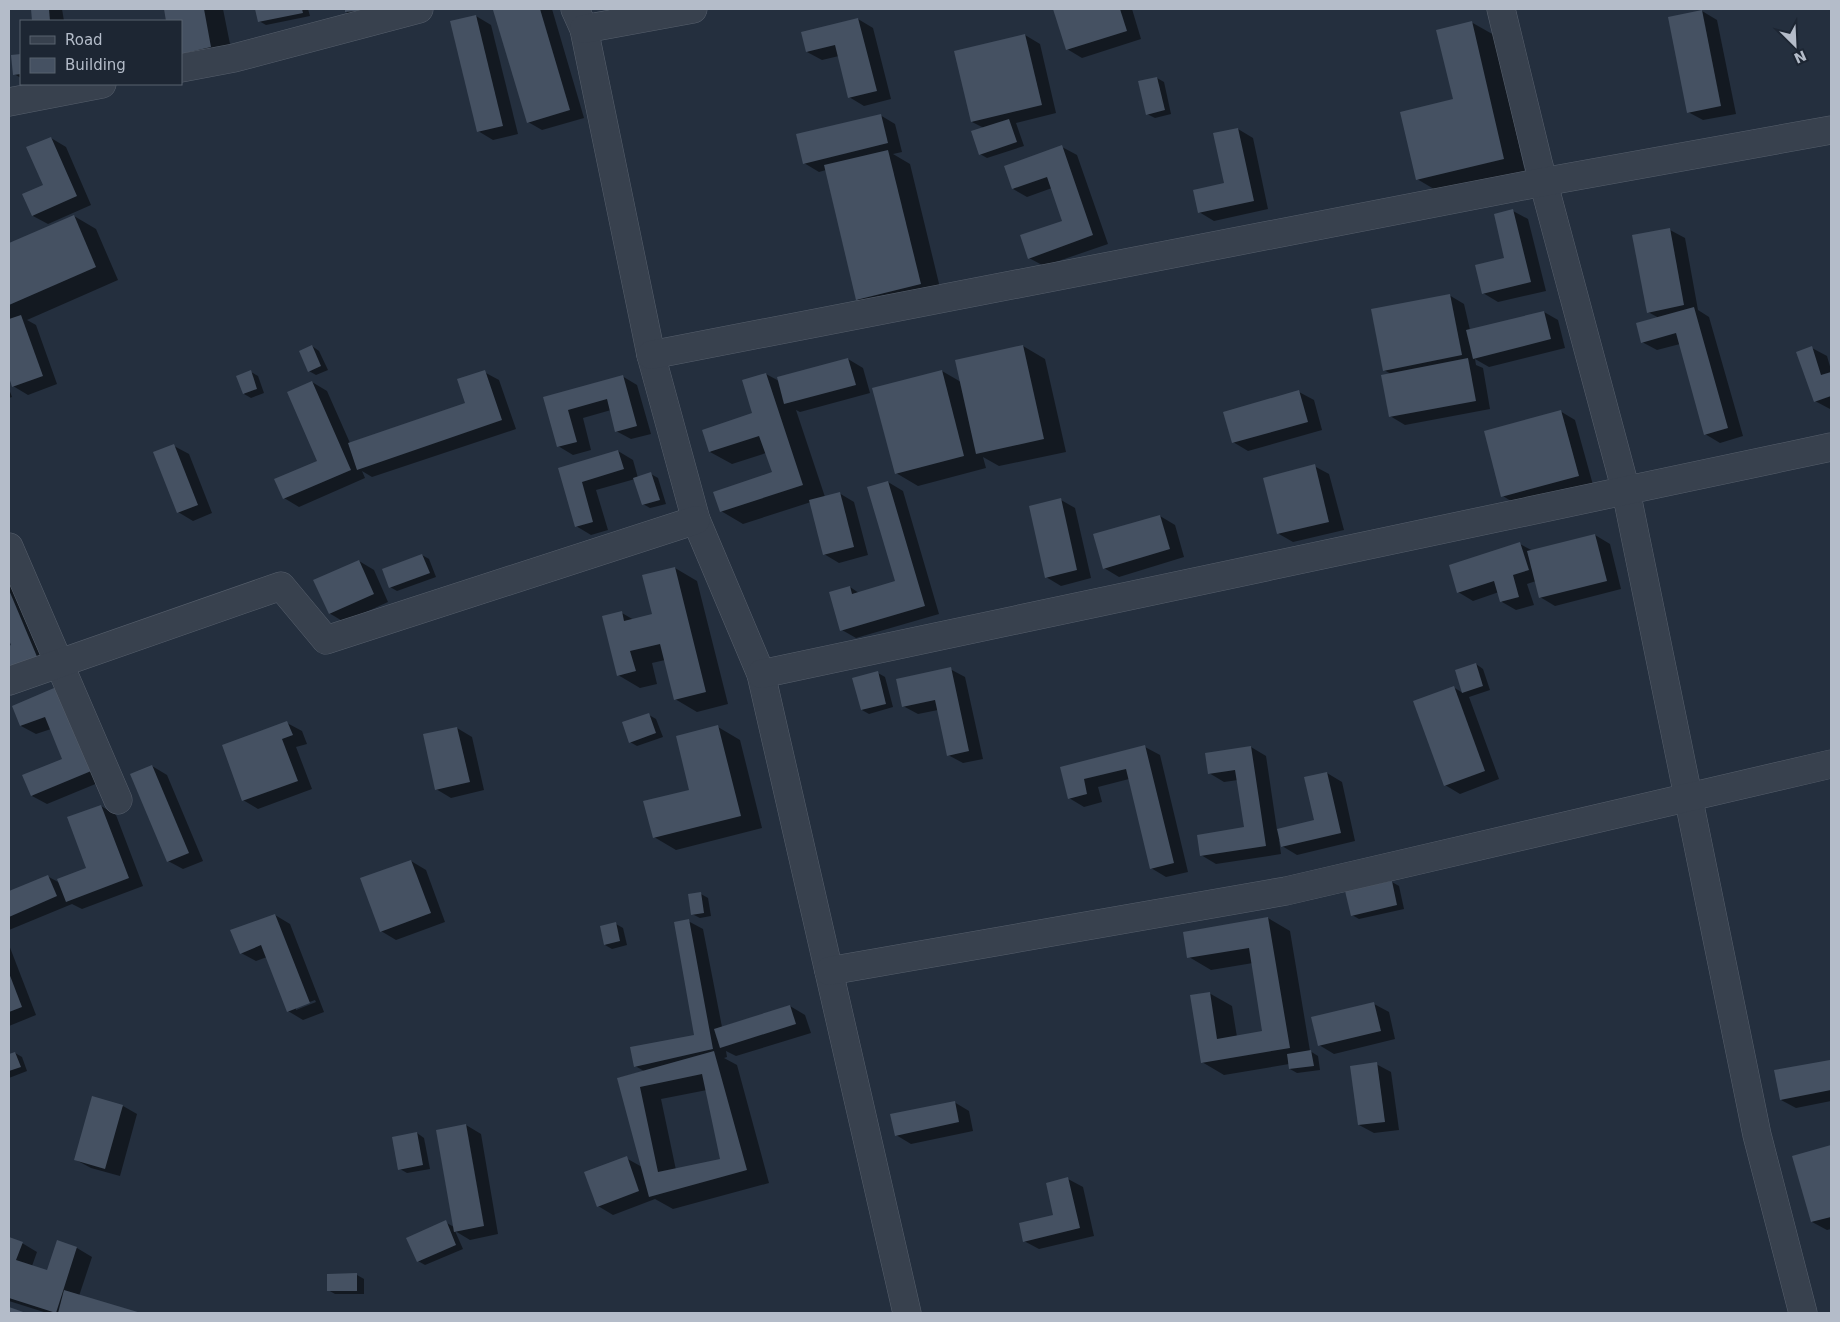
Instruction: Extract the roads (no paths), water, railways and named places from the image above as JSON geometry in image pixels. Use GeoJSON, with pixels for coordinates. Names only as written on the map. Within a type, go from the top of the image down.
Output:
{"type":"FeatureCollection","features":[{"type":"Feature","properties":{"kind":"street"},"geometry":{"type":"LineString","coordinates":[[182,68],[234,58],[419,9]]}},
{"type":"Feature","properties":{"kind":"street"},"geometry":{"type":"LineString","coordinates":[[693,9],[580,19],[651,355],[696,520],[761,674],[907,1313]]}},
{"type":"Feature","properties":{"kind":"street"},"geometry":{"type":"LineString","coordinates":[[1501,9],[1543,182],[1626,491],[1757,1135],[1803,1313]]}},
{"type":"Feature","properties":{"kind":"street"},"geometry":{"type":"LineString","coordinates":[[9,102],[97,85]]}},
{"type":"Feature","properties":{"kind":"street"},"geometry":{"type":"LineString","coordinates":[[651,355],[1543,182],[1831,130]]}},
{"type":"Feature","properties":{"kind":"street"},"geometry":{"type":"LineString","coordinates":[[761,674],[1831,448]]}},
{"type":"Feature","properties":{"kind":"street"},"geometry":{"type":"LineString","coordinates":[[9,681],[281,586],[326,640],[696,520]]}},
{"type":"Feature","properties":{"kind":"street"},"geometry":{"type":"LineString","coordinates":[[9,546],[118,800]]}},
{"type":"Feature","properties":{"kind":"street"},"geometry":{"type":"LineString","coordinates":[[829,971],[1286,891],[1831,764]]}}]}
